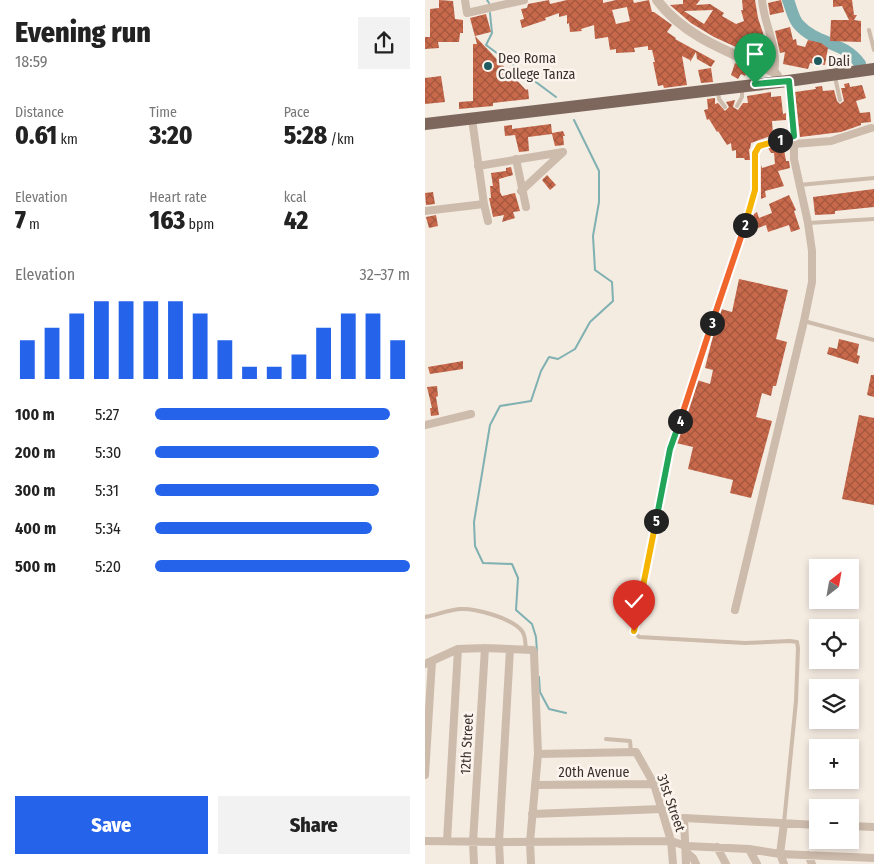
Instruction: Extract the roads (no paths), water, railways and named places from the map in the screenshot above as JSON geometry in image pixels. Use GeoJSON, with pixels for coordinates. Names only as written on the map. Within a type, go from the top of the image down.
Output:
{"type":"FeatureCollection","features":[{"type":"Feature","properties":{"kind":"main road"},"geometry":{"type":"LineString","coordinates":[[425,124],[741,86],[780,78],[835,75],[874,69]]}},
{"type":"Feature","properties":{"kind":"street"},"geometry":{"type":"LineString","coordinates":[[465,0],[467,12],[497,3],[524,0]]}},
{"type":"Feature","properties":{"kind":"street"},"geometry":{"type":"LineString","coordinates":[[657,0],[680,23],[709,43],[780,78]]}},
{"type":"Feature","properties":{"kind":"street"},"geometry":{"type":"LineString","coordinates":[[735,610],[812,282],[812,251],[794,159],[794,140],[762,0]]}},
{"type":"Feature","properties":{"kind":"street"},"geometry":{"type":"LineString","coordinates":[[472,118],[488,221]]}},
{"type":"Feature","properties":{"kind":"street"},"geometry":{"type":"LineString","coordinates":[[744,228],[755,190],[756,150],[759,146],[794,140],[831,141],[871,128]]}},
{"type":"Feature","properties":{"kind":"street"},"geometry":{"type":"LineString","coordinates":[[478,166],[563,152],[521,191]]}},
{"type":"Feature","properties":{"kind":"street"},"geometry":{"type":"LineString","coordinates":[[517,160],[525,207]]}},
{"type":"Feature","properties":{"kind":"street"},"geometry":{"type":"LineString","coordinates":[[425,211],[484,204]]}},
{"type":"Feature","properties":{"kind":"street"},"geometry":{"type":"LineString","coordinates":[[425,425],[471,414]]}},
{"type":"Feature","properties":{"kind":"street","name":"12th Street"},"geometry":{"type":"LineString","coordinates":[[474,864],[473,842],[485,648]]}},
{"type":"Feature","properties":{"kind":"street"},"geometry":{"type":"LineString","coordinates":[[447,841],[458,649]]}},
{"type":"Feature","properties":{"kind":"street"},"geometry":{"type":"LineString","coordinates":[[425,774],[428,662],[458,649],[532,650],[534,653],[538,754],[530,842],[531,864]]}},
{"type":"Feature","properties":{"kind":"street"},"geometry":{"type":"LineString","coordinates":[[500,864],[499,842],[510,649]]}},
{"type":"Feature","properties":{"kind":"street"},"geometry":{"type":"LineString","coordinates":[[538,754],[633,752]]}},
{"type":"Feature","properties":{"kind":"street","name":"31st Street"},"geometry":{"type":"LineString","coordinates":[[633,752],[654,784],[671,841],[673,864]]}},
{"type":"Feature","properties":{"kind":"street","name":"20th Avenue"},"geometry":{"type":"LineString","coordinates":[[535,785],[654,784]]}},
{"type":"Feature","properties":{"kind":"street"},"geometry":{"type":"LineString","coordinates":[[532,814],[662,809]]}},
{"type":"Feature","properties":{"kind":"street"},"geometry":{"type":"LineString","coordinates":[[686,864],[684,818],[809,825]]}},
{"type":"Feature","properties":{"kind":"street"},"geometry":{"type":"LineString","coordinates":[[784,824],[780,854],[784,864]]}},
{"type":"Feature","properties":{"kind":"street"},"geometry":{"type":"LineString","coordinates":[[859,826],[874,827]]}},
{"type":"Feature","properties":{"kind":"street"},"geometry":{"type":"LineString","coordinates":[[425,841],[671,841],[686,849],[697,864]]}},
{"type":"Feature","properties":{"kind":"street"},"geometry":{"type":"LineString","coordinates":[[686,849],[717,847],[749,849],[780,854],[834,856],[867,861],[874,858]]}},
{"type":"Feature","properties":{"kind":"street"},"geometry":{"type":"LineString","coordinates":[[717,847],[726,864]]}},
{"type":"Feature","properties":{"kind":"street"},"geometry":{"type":"LineString","coordinates":[[749,849],[757,864]]}},
{"type":"Feature","properties":{"kind":"street"},"geometry":{"type":"LineString","coordinates":[[807,855],[812,864]]}},
{"type":"Feature","properties":{"kind":"street"},"geometry":{"type":"LineString","coordinates":[[834,856],[839,864]]}},
{"type":"Feature","properties":{"kind":"lane"},"geometry":{"type":"LineString","coordinates":[[869,30],[874,50]]}},
{"type":"Feature","properties":{"kind":"lane"},"geometry":{"type":"LineString","coordinates":[[835,75],[840,100]]}},
{"type":"Feature","properties":{"kind":"lane"},"geometry":{"type":"LineString","coordinates":[[737,106],[742,97],[741,86]]}},
{"type":"Feature","properties":{"kind":"lane"},"geometry":{"type":"LineString","coordinates":[[717,89],[719,99],[725,107]]}},
{"type":"Feature","properties":{"kind":"lane"},"geometry":{"type":"LineString","coordinates":[[799,184],[874,178]]}},
{"type":"Feature","properties":{"kind":"lane"},"geometry":{"type":"LineString","coordinates":[[808,223],[874,219]]}},
{"type":"Feature","properties":{"kind":"lane"},"geometry":{"type":"LineString","coordinates":[[744,228],[670,449],[634,631],[639,637],[745,643],[797,642],[799,648],[796,700],[784,824]]}},
{"type":"Feature","properties":{"kind":"lane"},"geometry":{"type":"LineString","coordinates":[[804,321],[874,340]]}},
{"type":"Feature","properties":{"kind":"lane"},"geometry":{"type":"LineString","coordinates":[[425,617],[460,609],[478,610],[504,619],[519,627],[525,635],[526,650]]}},
{"type":"Feature","properties":{"kind":"lane"},"geometry":{"type":"LineString","coordinates":[[606,739],[630,741],[633,752]]}},
{"type":"Feature","properties":{"kind":"waterway"},"geometry":{"type":"LineString","coordinates":[[788,0],[795,20],[799,25],[814,36],[846,51],[860,64]]}},
{"type":"Feature","properties":{"kind":"waterway"},"geometry":{"type":"LineString","coordinates":[[490,13],[492,33],[486,45],[556,97]]}},
{"type":"Feature","properties":{"kind":"waterway"},"geometry":{"type":"LineString","coordinates":[[537,652],[536,637],[532,624],[516,610],[518,578],[512,564],[483,563],[475,546],[474,522],[490,425],[500,406],[531,401],[541,371],[549,357],[558,359],[575,349],[590,322],[613,301],[612,282],[595,270],[593,236],[599,202],[599,171],[574,120]]}},
{"type":"Feature","properties":{"kind":"waterway"},"geometry":{"type":"LineString","coordinates":[[539,677],[540,692],[549,709],[566,713]]}},
{"type":"Feature","properties":{"kind":"place","name":"Dali"},"geometry":{"type":"Point","coordinates":[818,61]}},
{"type":"Feature","properties":{"kind":"place","name":"Deo Roma College Tanza"},"geometry":{"type":"Point","coordinates":[488,66]}}]}
